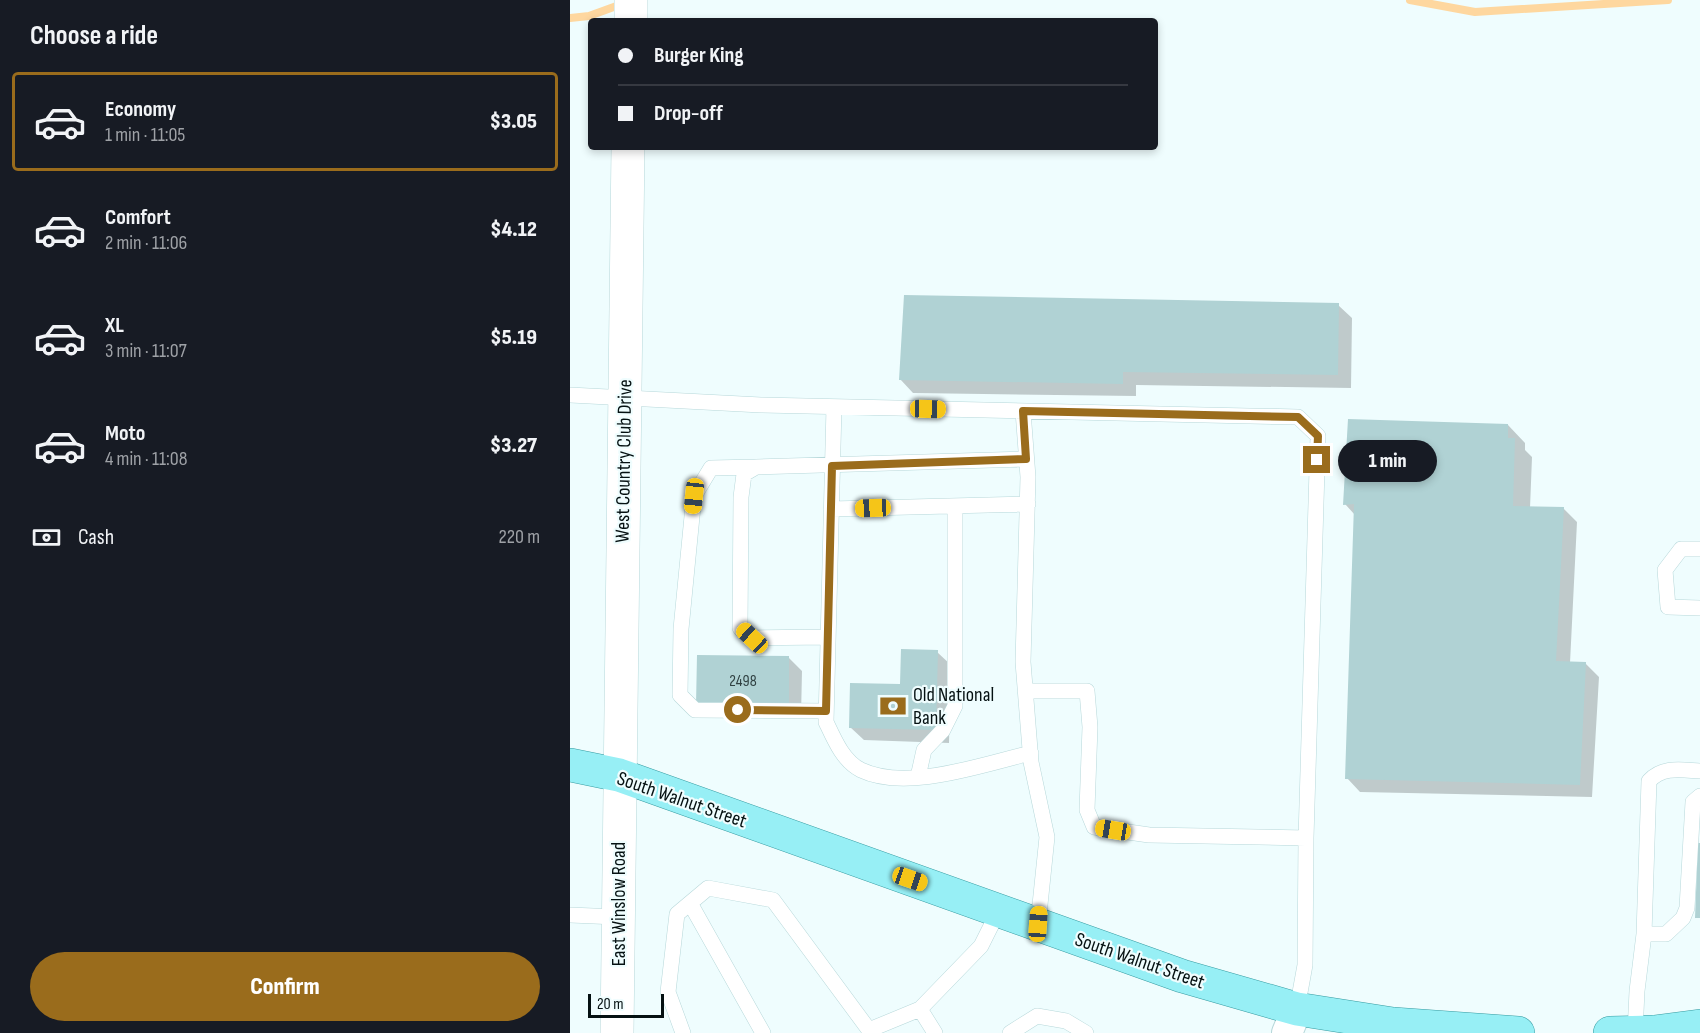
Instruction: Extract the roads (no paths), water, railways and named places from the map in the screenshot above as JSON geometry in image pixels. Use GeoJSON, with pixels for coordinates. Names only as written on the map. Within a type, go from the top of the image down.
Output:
{"type":"FeatureCollection","features":[{"type":"Feature","properties":{"kind":"main road"},"geometry":{"type":"LineString","coordinates":[[631,0],[631,18]]}},
{"type":"Feature","properties":{"kind":"main road","name":"West Country Club Drive"},"geometry":{"type":"LineString","coordinates":[[619,775],[628,150]]}},
{"type":"Feature","properties":{"kind":"main road","name":"South Walnut Street"},"geometry":{"type":"LineString","coordinates":[[570,765],[619,775],[1182,976],[1292,1021],[1398,1029],[1518,1033]]}},
{"type":"Feature","properties":{"kind":"main road","name":"East Winslow Road"},"geometry":{"type":"LineString","coordinates":[[616,1033],[619,775]]}},
{"type":"Feature","properties":{"kind":"main road"},"geometry":{"type":"LineString","coordinates":[[1610,1033],[1635,1033],[1700,1026]]}},
{"type":"Feature","properties":{"kind":"lane"},"geometry":{"type":"LineString","coordinates":[[570,395],[834,407],[1298,417],[1318,436],[1306,838],[1305,965],[1292,1021]]}},
{"type":"Feature","properties":{"kind":"lane"},"geometry":{"type":"LineString","coordinates":[[834,407],[826,722],[840,751],[860,770],[890,778],[918,777],[1031,753]]}},
{"type":"Feature","properties":{"kind":"lane"},"geometry":{"type":"LineString","coordinates":[[1023,411],[1028,504],[1023,662],[1031,753],[1047,837],[1038,924]]}},
{"type":"Feature","properties":{"kind":"lane"},"geometry":{"type":"LineString","coordinates":[[826,711],[694,710],[680,695],[681,629],[694,496],[711,468],[1026,459]]}},
{"type":"Feature","properties":{"kind":"lane"},"geometry":{"type":"LineString","coordinates":[[756,467],[744,474],[741,497],[740,628],[752,638],[828,637]]}},
{"type":"Feature","properties":{"kind":"lane"},"geometry":{"type":"LineString","coordinates":[[831,509],[1028,504]]}},
{"type":"Feature","properties":{"kind":"lane"},"geometry":{"type":"LineString","coordinates":[[918,777],[924,750],[943,730],[955,706],[956,506]]}},
{"type":"Feature","properties":{"kind":"lane"},"geometry":{"type":"LineString","coordinates":[[1700,549],[1681,549],[1665,570],[1668,607],[1700,608]]}},
{"type":"Feature","properties":{"kind":"lane"},"geometry":{"type":"LineString","coordinates":[[1025,691],[1087,691],[1090,727],[1087,810],[1094,827],[1149,835],[1306,838]]}},
{"type":"Feature","properties":{"kind":"lane"},"geometry":{"type":"LineString","coordinates":[[1635,1033],[1637,991],[1644,934],[1649,781],[1656,774],[1668,770],[1700,771]]}},
{"type":"Feature","properties":{"kind":"lane"},"geometry":{"type":"LineString","coordinates":[[1644,934],[1666,934],[1683,918],[1687,908],[1693,802],[1700,796]]}},
{"type":"Feature","properties":{"kind":"lane"},"geometry":{"type":"LineString","coordinates":[[683,1033],[668,992],[676,914],[708,888],[773,900],[869,1030],[920,1009],[981,946],[999,910]]}},
{"type":"Feature","properties":{"kind":"lane"},"geometry":{"type":"LineString","coordinates":[[690,903],[763,1033]]}},
{"type":"Feature","properties":{"kind":"lane"},"geometry":{"type":"LineString","coordinates":[[570,915],[617,917]]}},
{"type":"Feature","properties":{"kind":"lane"},"geometry":{"type":"LineString","coordinates":[[920,1009],[935,1033]]}},
{"type":"Feature","properties":{"kind":"lane"},"geometry":{"type":"LineString","coordinates":[[1010,1033],[1037,1016],[1066,1021],[1086,1033]]}},
{"type":"Feature","properties":{"kind":"waterway"},"geometry":{"type":"LineString","coordinates":[[1410,0],[1475,12],[1668,0]]}},
{"type":"Feature","properties":{"kind":"waterway"},"geometry":{"type":"LineString","coordinates":[[570,18],[589,16],[622,4]]}},
{"type":"Feature","properties":{"kind":"place","name":"Old National Bank"},"geometry":{"type":"Point","coordinates":[893,706]}}]}
